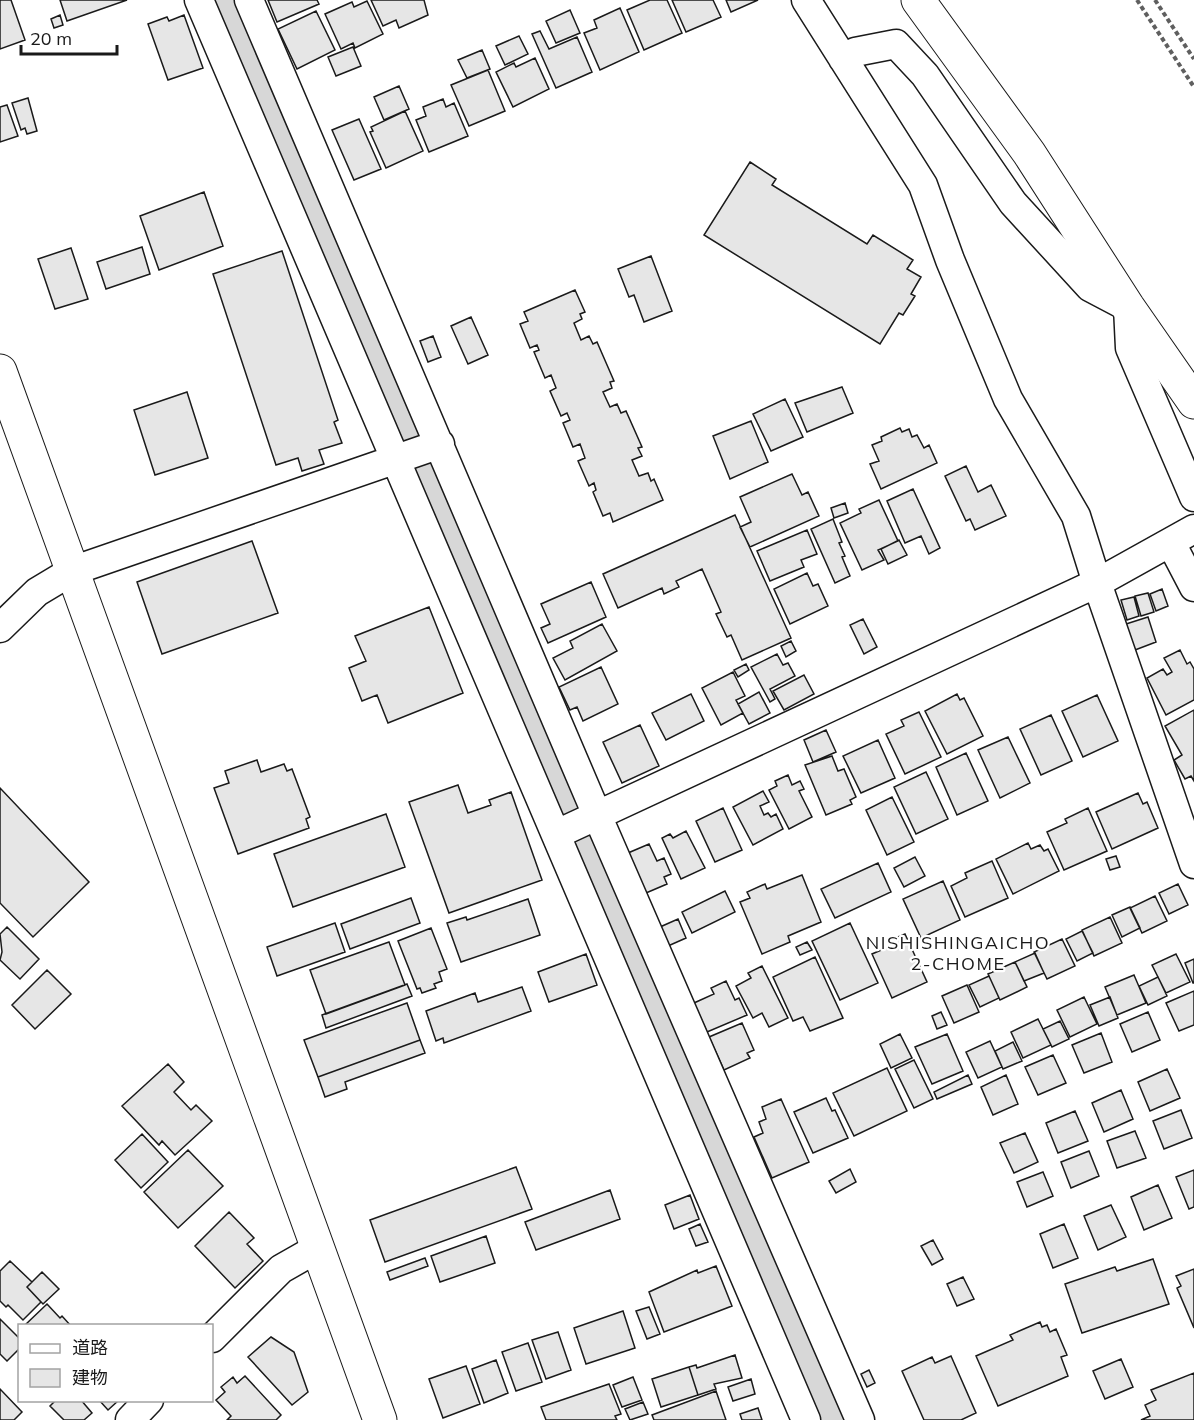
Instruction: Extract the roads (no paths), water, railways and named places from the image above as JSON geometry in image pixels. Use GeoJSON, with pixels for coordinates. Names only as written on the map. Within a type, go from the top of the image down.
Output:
{"type":"FeatureCollection","features":[{"type":"Feature","properties":{"kind":"street"},"geometry":{"type":"LineString","coordinates":[[199,0],[420,452],[578,824],[860,1420]]}},
{"type":"Feature","properties":{"kind":"street"},"geometry":{"type":"LineString","coordinates":[[249,0],[420,452],[578,824],[807,1420]]}},
{"type":"Feature","properties":{"kind":"street"},"geometry":{"type":"LineString","coordinates":[[806,0],[923,185],[950,260],[1008,399],[1076,516],[1096,583],[1194,864]]}},
{"type":"Feature","properties":{"kind":"street"},"geometry":{"type":"LineString","coordinates":[[918,0],[1029,153],[1128,307],[1194,402]]}},
{"type":"Feature","properties":{"kind":"street"},"geometry":{"type":"LineString","coordinates":[[843,58],[855,52],[896,44],[925,75],[1013,203],[1090,287],[1128,307]]}},
{"type":"Feature","properties":{"kind":"street"},"geometry":{"type":"LineString","coordinates":[[1128,307],[1130,348],[1194,497]]}},
{"type":"Feature","properties":{"kind":"street"},"geometry":{"type":"LineString","coordinates":[[0,371],[380,1420]]}},
{"type":"Feature","properties":{"kind":"street"},"geometry":{"type":"LineString","coordinates":[[0,628],[37,592],[72,571],[420,452]]}},
{"type":"Feature","properties":{"kind":"street"},"geometry":{"type":"LineString","coordinates":[[578,824],[1096,583],[1183,536],[1194,587]]}},
{"type":"Feature","properties":{"kind":"street"},"geometry":{"type":"LineString","coordinates":[[213,1337],[281,1269],[318,1248]]}},
{"type":"Feature","properties":{"kind":"street"},"geometry":{"type":"LineString","coordinates":[[130,1420],[148,1402]]}},
{"type":"Feature","properties":{"kind":"waterway"},"geometry":{"type":"LineString","coordinates":[[227,0],[836,1420]]}},
{"type":"Feature","properties":{"kind":"district","name":"NISHISHINGAICHO 2-CHOME"},"geometry":{"type":"Point","coordinates":[958,953]}}]}
